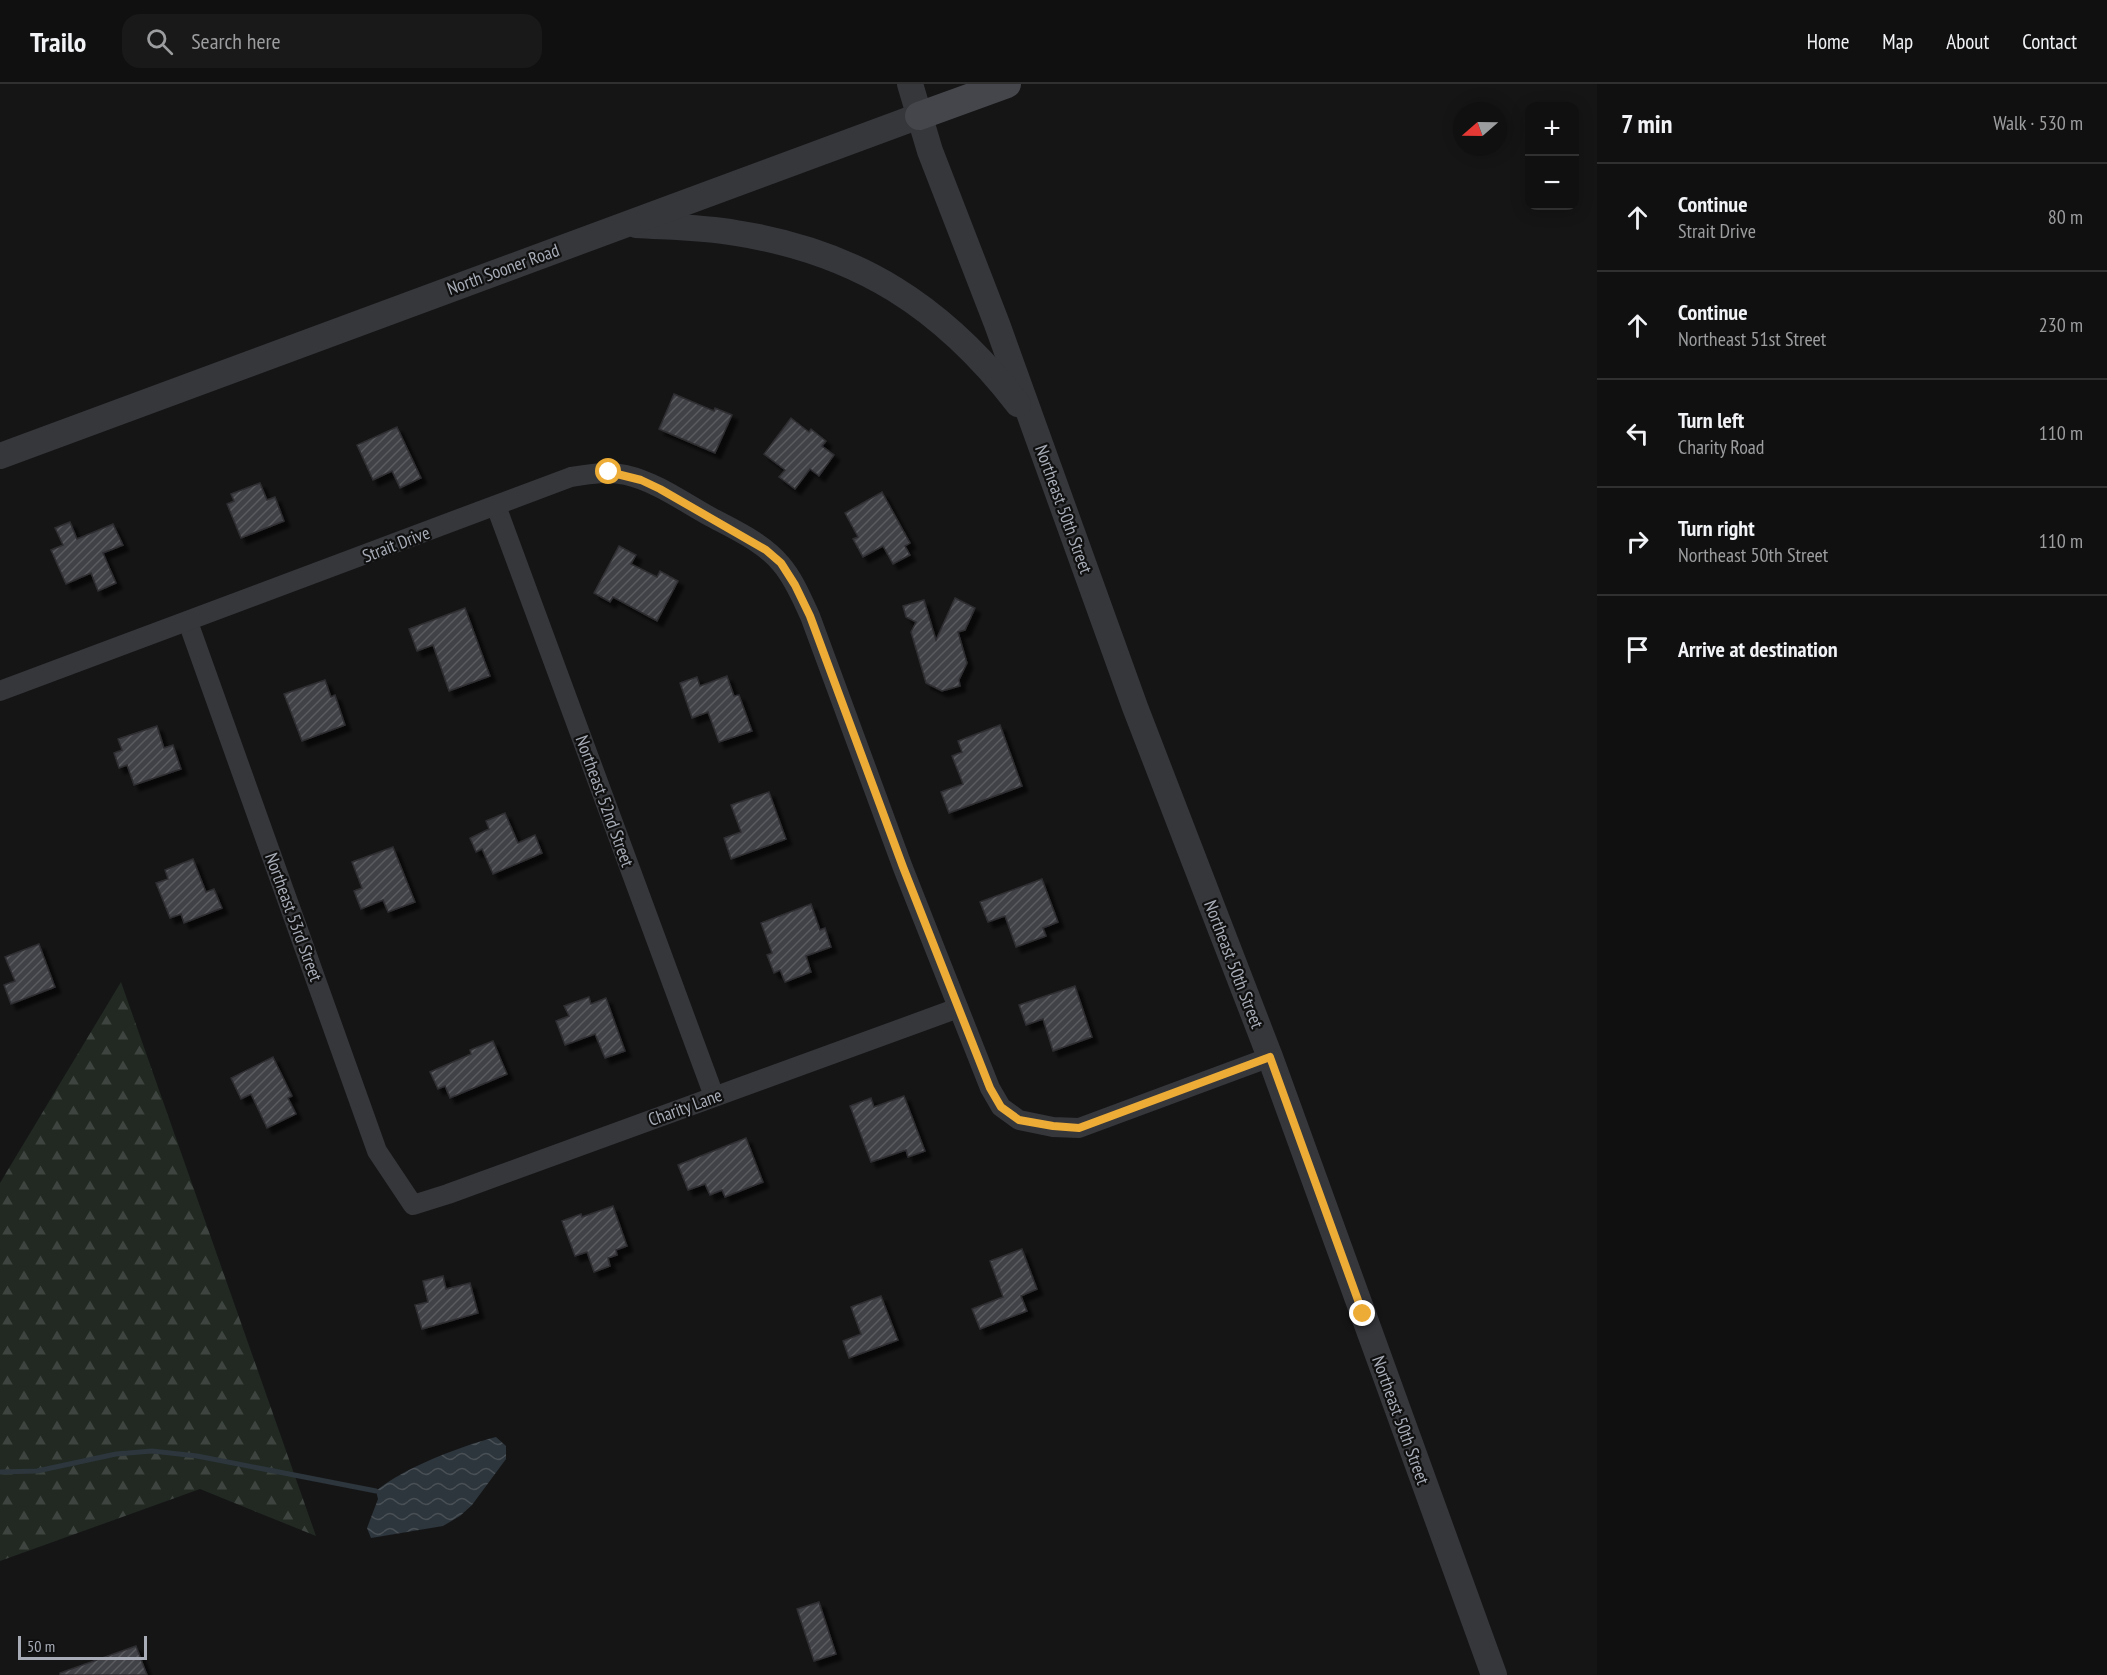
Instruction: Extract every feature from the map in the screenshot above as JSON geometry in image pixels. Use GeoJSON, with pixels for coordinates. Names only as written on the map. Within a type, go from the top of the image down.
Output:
{"type":"FeatureCollection","features":[{"type":"Feature","properties":{"kind":"main road","name":"North Sooner Road"},"geometry":{"type":"LineString","coordinates":[[919,116],[1007,84]]}},
{"type":"Feature","properties":{"kind":"street","name":"Northeast 50th Street"},"geometry":{"type":"LineString","coordinates":[[910,84],[930,151],[1033,423],[1135,707],[1270,1057],[1494,1675]]}},
{"type":"Feature","properties":{"kind":"street","name":"North Sooner Road"},"geometry":{"type":"LineString","coordinates":[[0,456],[919,116]]}},
{"type":"Feature","properties":{"kind":"street","name":"Northeast 50th Street"},"geometry":{"type":"LineString","coordinates":[[624,224],[718,230],[792,244],[837,259],[879,279],[927,310],[964,342],[997,376],[1033,423]]}},
{"type":"Feature","properties":{"kind":"street","name":"Strait Drive"},"geometry":{"type":"LineString","coordinates":[[0,691],[571,477],[609,472],[627,476],[660,489],[748,538],[781,563],[795,585],[810,616],[958,1008],[990,1088],[1001,1107],[1019,1120],[1079,1128],[1270,1057]]}},
{"type":"Feature","properties":{"kind":"street","name":"Northeast 52nd Street"},"geometry":{"type":"LineString","coordinates":[[496,506],[714,1096]]}},
{"type":"Feature","properties":{"kind":"street","name":"Northeast 53rd Street"},"geometry":{"type":"LineString","coordinates":[[188,622],[377,1151],[412,1204]]}},
{"type":"Feature","properties":{"kind":"street","name":"Charity Lane"},"geometry":{"type":"LineString","coordinates":[[412,1204],[448,1194],[958,1008]]}},
{"type":"Feature","properties":{"kind":"green space"},"geometry":{"type":"Polygon","coordinates":[[[121,982],[316,1536],[200,1489],[0,1561],[0,1183],[121,982]]]}},
{"type":"Feature","properties":{"kind":"water"},"geometry":{"type":"Polygon","coordinates":[[[496,1437],[506,1446],[506,1459],[472,1505],[460,1516],[443,1526],[371,1538],[367,1528],[378,1499],[376,1491],[387,1482],[433,1459],[496,1437]]]}},
{"type":"Feature","properties":{"kind":"building"},"geometry":{"type":"Polygon","coordinates":[[[674,394],[714,411],[715,408],[732,415],[715,453],[659,429],[674,394]]]}},
{"type":"Feature","properties":{"kind":"building"},"geometry":{"type":"Polygon","coordinates":[[[791,418],[809,432],[811,429],[826,441],[822,446],[834,455],[819,476],[810,469],[795,489],[779,477],[785,470],[764,454],[791,418]]]}},
{"type":"Feature","properties":{"kind":"building"},"geometry":{"type":"Polygon","coordinates":[[[397,427],[421,478],[400,488],[392,471],[373,480],[357,445],[397,427]]]}},
{"type":"Feature","properties":{"kind":"building"},"geometry":{"type":"Polygon","coordinates":[[[260,483],[267,500],[275,497],[284,521],[241,538],[227,504],[234,501],[231,494],[260,483]]]}},
{"type":"Feature","properties":{"kind":"building"},"geometry":{"type":"Polygon","coordinates":[[[882,492],[910,543],[905,546],[910,555],[893,564],[883,546],[863,557],[853,539],[858,537],[845,513],[882,492]]]}},
{"type":"Feature","properties":{"kind":"building"},"geometry":{"type":"Polygon","coordinates":[[[70,522],[77,539],[113,524],[123,545],[103,553],[116,583],[98,591],[91,573],[66,584],[51,550],[63,545],[55,528],[70,522]]]}},
{"type":"Feature","properties":{"kind":"building"},"geometry":{"type":"Polygon","coordinates":[[[619,546],[636,555],[631,564],[657,577],[660,571],[678,581],[657,621],[613,597],[610,602],[594,593],[619,546]]]}},
{"type":"Feature","properties":{"kind":"building"},"geometry":{"type":"Polygon","coordinates":[[[955,598],[975,608],[965,630],[958,632],[967,663],[959,680],[960,686],[942,691],[926,683],[911,632],[916,622],[906,617],[903,606],[924,600],[936,640],[955,598]]]}},
{"type":"Feature","properties":{"kind":"building"},"geometry":{"type":"Polygon","coordinates":[[[465,608],[490,676],[449,691],[433,645],[417,651],[409,629],[465,608]]]}},
{"type":"Feature","properties":{"kind":"building"},"geometry":{"type":"Polygon","coordinates":[[[727,676],[734,696],[739,695],[752,731],[719,742],[708,712],[692,718],[680,683],[697,677],[700,686],[727,676]]]}},
{"type":"Feature","properties":{"kind":"building"},"geometry":{"type":"Polygon","coordinates":[[[325,680],[331,697],[335,695],[345,725],[302,741],[284,694],[325,680]]]}},
{"type":"Feature","properties":{"kind":"building"},"geometry":{"type":"Polygon","coordinates":[[[1000,725],[1022,786],[949,813],[941,792],[963,784],[952,756],[962,752],[958,741],[1000,725]]]}},
{"type":"Feature","properties":{"kind":"building"},"geometry":{"type":"Polygon","coordinates":[[[157,726],[164,748],[173,745],[181,769],[134,785],[127,765],[119,768],[114,753],[122,750],[118,739],[157,726]]]}},
{"type":"Feature","properties":{"kind":"building"},"geometry":{"type":"Polygon","coordinates":[[[769,792],[786,839],[731,859],[724,838],[741,832],[731,805],[769,792]]]}},
{"type":"Feature","properties":{"kind":"building"},"geometry":{"type":"Polygon","coordinates":[[[505,813],[518,843],[535,835],[542,853],[493,874],[482,849],[476,852],[470,838],[489,829],[486,821],[505,813]]]}},
{"type":"Feature","properties":{"kind":"building"},"geometry":{"type":"Polygon","coordinates":[[[393,847],[415,902],[388,912],[383,900],[361,909],[354,891],[362,888],[352,862],[393,847]]]}},
{"type":"Feature","properties":{"kind":"building"},"geometry":{"type":"Polygon","coordinates":[[[193,859],[206,892],[214,889],[222,908],[184,923],[181,914],[170,918],[156,883],[168,879],[165,870],[193,859]]]}},
{"type":"Feature","properties":{"kind":"building"},"geometry":{"type":"Polygon","coordinates":[[[1042,879],[1058,922],[1043,928],[1046,936],[1016,947],[1005,916],[988,922],[980,902],[1042,879]]]}},
{"type":"Feature","properties":{"kind":"building"},"geometry":{"type":"Polygon","coordinates":[[[811,904],[820,930],[825,928],[831,947],[806,956],[811,972],[785,982],[780,970],[774,973],[767,955],[772,953],[761,923],[811,904]]]}},
{"type":"Feature","properties":{"kind":"building"},"geometry":{"type":"Polygon","coordinates":[[[39,944],[55,987],[11,1004],[4,985],[15,981],[5,957],[39,944]]]}},
{"type":"Feature","properties":{"kind":"building"},"geometry":{"type":"Polygon","coordinates":[[[1075,986],[1092,1037],[1053,1051],[1043,1019],[1026,1025],[1019,1005],[1075,986]]]}},
{"type":"Feature","properties":{"kind":"building"},"geometry":{"type":"Polygon","coordinates":[[[589,997],[591,1004],[606,998],[625,1051],[605,1058],[595,1034],[565,1045],[556,1021],[569,1016],[564,1006],[589,997]]]}},
{"type":"Feature","properties":{"kind":"building"},"geometry":{"type":"Polygon","coordinates":[[[493,1041],[507,1074],[450,1098],[445,1086],[438,1089],[430,1072],[471,1054],[470,1050],[493,1041]]]}},
{"type":"Feature","properties":{"kind":"building"},"geometry":{"type":"Polygon","coordinates":[[[273,1057],[292,1096],[288,1098],[296,1114],[267,1128],[251,1094],[241,1099],[231,1078],[273,1057]]]}},
{"type":"Feature","properties":{"kind":"building"},"geometry":{"type":"Polygon","coordinates":[[[904,1096],[925,1151],[908,1157],[906,1150],[871,1162],[850,1106],[871,1098],[874,1107],[904,1096]]]}},
{"type":"Feature","properties":{"kind":"building"},"geometry":{"type":"Polygon","coordinates":[[[746,1138],[763,1182],[725,1197],[722,1190],[710,1195],[705,1184],[688,1190],[678,1165],[746,1138]]]}},
{"type":"Feature","properties":{"kind":"building"},"geometry":{"type":"Polygon","coordinates":[[[613,1206],[627,1246],[616,1250],[617,1255],[608,1258],[610,1266],[594,1272],[587,1252],[575,1256],[562,1221],[581,1214],[582,1217],[613,1206]]]}},
{"type":"Feature","properties":{"kind":"building"},"geometry":{"type":"Polygon","coordinates":[[[1022,1249],[1037,1289],[1021,1296],[1027,1311],[980,1329],[972,1309],[1003,1297],[990,1261],[1022,1249]]]}},
{"type":"Feature","properties":{"kind":"building"},"geometry":{"type":"Polygon","coordinates":[[[443,1276],[446,1289],[470,1283],[478,1313],[422,1329],[415,1305],[428,1302],[423,1281],[443,1276]]]}},
{"type":"Feature","properties":{"kind":"building"},"geometry":{"type":"Polygon","coordinates":[[[881,1296],[898,1340],[849,1358],[843,1341],[861,1334],[851,1307],[881,1296]]]}},
{"type":"Feature","properties":{"kind":"building"},"geometry":{"type":"Polygon","coordinates":[[[819,1602],[836,1654],[814,1661],[797,1609],[819,1602]]]}},
{"type":"Feature","properties":{"kind":"building"},"geometry":{"type":"Polygon","coordinates":[[[136,1646],[147,1675],[60,1675],[60,1673],[136,1646]]]}},
{"type":"Feature","properties":{"kind":"waterway"},"geometry":{"type":"LineString","coordinates":[[0,1472],[37,1471],[116,1454],[152,1451],[197,1456],[376,1491]]}},
{"type":"Feature","properties":{"kind":"route"},"geometry":{"type":"LineString","coordinates":[[609,472],[641,480],[660,489],[748,538],[781,563],[795,585],[810,616],[958,1008],[990,1088],[1001,1107],[1019,1120],[1079,1128],[1270,1057],[1363,1314]]}}]}
